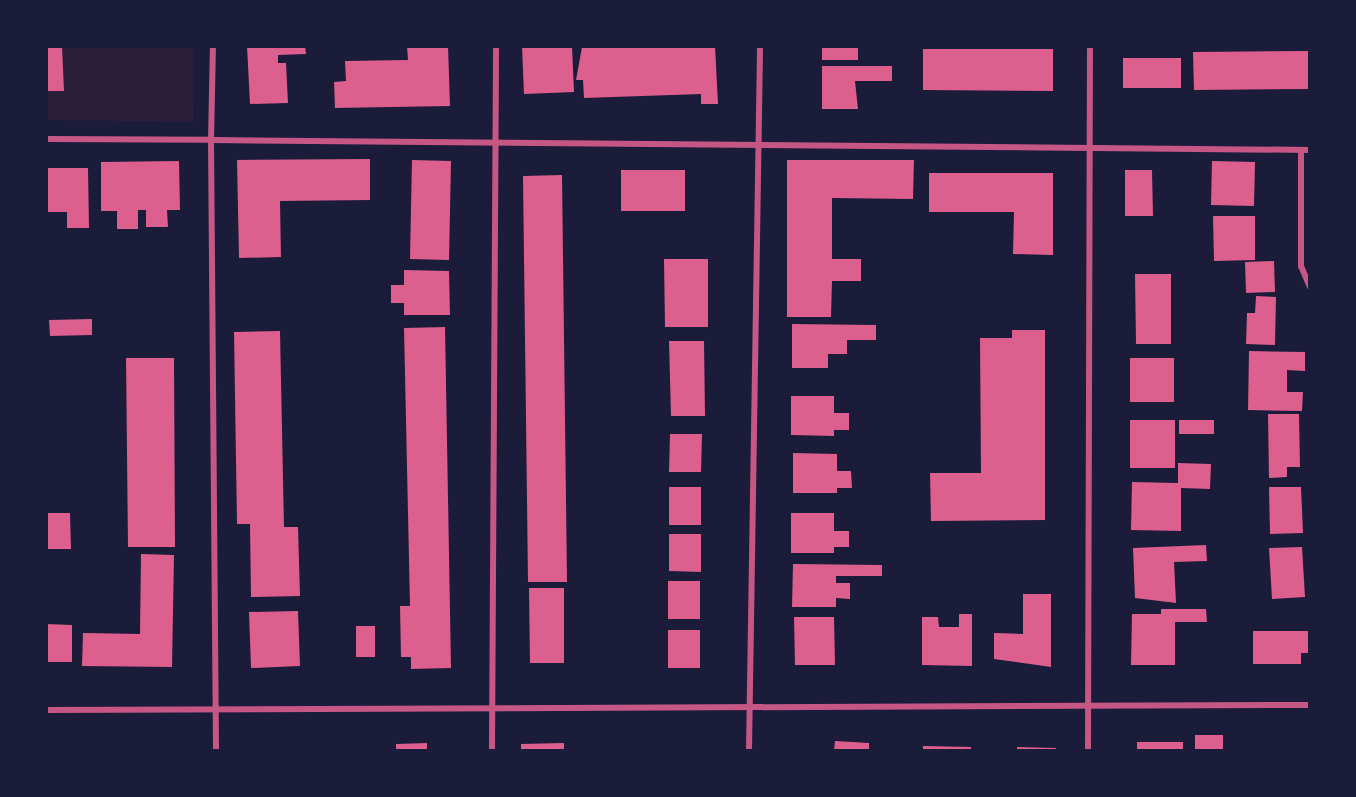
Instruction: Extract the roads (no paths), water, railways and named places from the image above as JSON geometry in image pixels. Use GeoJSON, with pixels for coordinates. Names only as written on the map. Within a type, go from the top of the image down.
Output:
{"type":"FeatureCollection","features":[{"type":"Feature","properties":{"kind":"street"},"geometry":{"type":"LineString","coordinates":[[213,46],[211,140],[216,750]]}},
{"type":"Feature","properties":{"kind":"street"},"geometry":{"type":"LineString","coordinates":[[492,750],[498,142],[495,46]]}},
{"type":"Feature","properties":{"kind":"street"},"geometry":{"type":"LineString","coordinates":[[750,750],[761,143],[760,46]]}},
{"type":"Feature","properties":{"kind":"street"},"geometry":{"type":"LineString","coordinates":[[1088,750],[1090,46]]}},
{"type":"Feature","properties":{"kind":"street"},"geometry":{"type":"LineString","coordinates":[[46,139],[1089,144],[1310,150]]}},
{"type":"Feature","properties":{"kind":"street"},"geometry":{"type":"LineString","coordinates":[[1301,150],[1301,266],[1310,287]]}},
{"type":"Feature","properties":{"kind":"street"},"geometry":{"type":"LineString","coordinates":[[46,710],[1310,705]]}}]}
